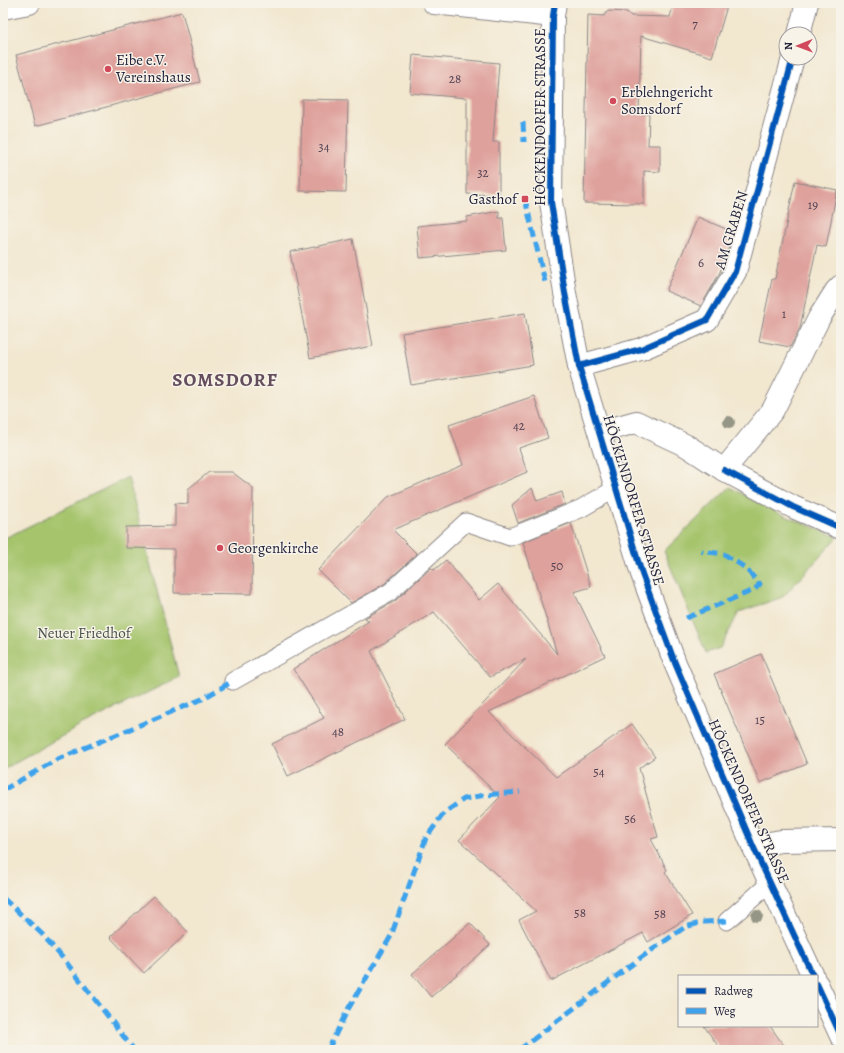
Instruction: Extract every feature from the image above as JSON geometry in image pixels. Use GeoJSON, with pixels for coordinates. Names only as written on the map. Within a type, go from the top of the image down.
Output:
{"type":"FeatureCollection","features":[{"type":"Feature","properties":{"kind":"street"},"geometry":{"type":"LineString","coordinates":[[3,8],[29,3]]}},
{"type":"Feature","properties":{"kind":"street"},"geometry":{"type":"LineString","coordinates":[[434,3],[554,9]]}},
{"type":"Feature","properties":{"kind":"street"},"geometry":{"type":"LineString","coordinates":[[801,26],[807,3]]}},
{"type":"Feature","properties":{"kind":"street","name":"HÖCKENDORFER STRASSE"},"geometry":{"type":"LineString","coordinates":[[554,9],[551,202],[565,293],[579,366],[642,574],[675,663],[753,846],[814,975]]}},
{"type":"Feature","properties":{"kind":"street","name":"AM GRABEN"},"geometry":{"type":"LineString","coordinates":[[579,366],[641,349],[707,320],[735,272],[791,66]]}},
{"type":"Feature","properties":{"kind":"street"},"geometry":{"type":"LineString","coordinates":[[724,470],[773,410],[819,318],[836,291],[841,286]]}},
{"type":"Feature","properties":{"kind":"street"},"geometry":{"type":"LineString","coordinates":[[600,432],[636,422],[687,446],[724,470],[793,507],[841,528]]}},
{"type":"Feature","properties":{"kind":"street"},"geometry":{"type":"LineString","coordinates":[[753,846],[781,841],[841,840]]}},
{"type":"Feature","properties":{"kind":"street"},"geometry":{"type":"LineString","coordinates":[[818,986],[841,1036]]}},
{"type":"Feature","properties":{"kind":"lane"},"geometry":{"type":"LineString","coordinates":[[233,682],[390,592],[466,522],[510,537],[580,509],[616,488]]}},
{"type":"Feature","properties":{"kind":"lane"},"geometry":{"type":"LineString","coordinates":[[727,921],[770,883]]}},
{"type":"Feature","properties":{"kind":"green space","name":"Neuer Friedhof"},"geometry":{"type":"Polygon","coordinates":[[[128,477],[179,677],[84,724],[3,769],[3,539],[128,477]]]}},
{"type":"Feature","properties":{"kind":"green space"},"geometry":{"type":"Polygon","coordinates":[[[730,487],[778,513],[838,537],[783,597],[739,612],[720,648],[706,653],[664,551],[730,487]]]}},
{"type":"Feature","properties":{"kind":"building","name":"Erblehngericht Somsdorf"},"geometry":{"type":"Polygon","coordinates":[[[674,3],[728,3],[712,57],[641,36],[639,114],[649,114],[648,145],[660,145],[660,172],[644,171],[644,204],[584,203],[588,15],[604,16],[608,11],[627,12],[631,16],[670,17],[674,3]]]}},
{"type":"Feature","properties":{"kind":"building"},"geometry":{"type":"Polygon","coordinates":[[[182,12],[200,82],[35,126],[16,55],[182,12]]]}},
{"type":"Feature","properties":{"kind":"building"},"geometry":{"type":"Polygon","coordinates":[[[413,55],[499,63],[493,142],[499,142],[499,195],[467,194],[467,98],[410,93],[413,55]]]}},
{"type":"Feature","properties":{"kind":"building"},"geometry":{"type":"Polygon","coordinates":[[[302,99],[348,100],[346,192],[300,191],[302,99]]]}},
{"type":"Feature","properties":{"kind":"building"},"geometry":{"type":"Polygon","coordinates":[[[795,181],[837,190],[826,247],[817,245],[800,328],[790,347],[759,341],[772,279],[775,279],[795,181]]]}},
{"type":"Feature","properties":{"kind":"building"},"geometry":{"type":"Polygon","coordinates":[[[499,211],[499,218],[503,218],[506,250],[420,258],[417,226],[467,221],[467,217],[499,211]]]}},
{"type":"Feature","properties":{"kind":"building"},"geometry":{"type":"Polygon","coordinates":[[[698,217],[733,232],[725,260],[719,274],[701,306],[666,291],[698,217]]]}},
{"type":"Feature","properties":{"kind":"building"},"geometry":{"type":"Polygon","coordinates":[[[353,239],[373,346],[310,358],[290,252],[353,239]]]}},
{"type":"Feature","properties":{"kind":"building"},"geometry":{"type":"Polygon","coordinates":[[[525,313],[533,365],[411,385],[402,333],[525,313]]]}},
{"type":"Feature","properties":{"kind":"building"},"geometry":{"type":"Polygon","coordinates":[[[534,396],[548,438],[519,448],[527,472],[393,530],[417,554],[384,584],[351,603],[318,570],[388,497],[463,465],[449,425],[534,396]]]}},
{"type":"Feature","properties":{"kind":"building","name":"Georgenkirche"},"geometry":{"type":"Polygon","coordinates":[[[209,472],[232,472],[253,488],[252,594],[174,593],[174,549],[126,548],[126,527],[175,526],[175,503],[188,504],[188,489],[209,472]]]}},
{"type":"Feature","properties":{"kind":"building"},"geometry":{"type":"Polygon","coordinates":[[[532,488],[537,501],[562,492],[565,504],[518,523],[512,505],[532,488]]]}},
{"type":"Feature","properties":{"kind":"building"},"geometry":{"type":"Polygon","coordinates":[[[571,523],[591,587],[574,592],[605,656],[489,712],[556,777],[632,724],[655,757],[639,768],[658,837],[651,839],[667,870],[665,872],[692,915],[648,942],[643,933],[551,981],[519,920],[536,911],[459,840],[500,797],[445,744],[526,659],[490,677],[434,612],[371,651],[405,719],[288,776],[272,744],[324,718],[293,669],[369,621],[365,618],[395,601],[431,568],[434,570],[446,560],[479,600],[498,584],[557,654],[523,542],[571,523]]]}},
{"type":"Feature","properties":{"kind":"building"},"geometry":{"type":"Polygon","coordinates":[[[761,654],[807,764],[760,783],[714,674],[761,654]]]}},
{"type":"Feature","properties":{"kind":"building"},"geometry":{"type":"Polygon","coordinates":[[[154,896],[188,932],[144,973],[110,937],[154,896]]]}},
{"type":"Feature","properties":{"kind":"building"},"geometry":{"type":"Polygon","coordinates":[[[470,923],[490,945],[431,997],[412,974],[470,923]]]}},
{"type":"Feature","properties":{"kind":"building"},"geometry":{"type":"Polygon","coordinates":[[[705,1027],[771,1027],[787,1050],[721,1050],[705,1027]]]}},
{"type":"Feature","properties":{"kind":"marked path"},"geometry":{"type":"LineString","coordinates":[[523,122],[524,142]]}},
{"type":"Feature","properties":{"kind":"marked path"},"geometry":{"type":"LineString","coordinates":[[525,199],[545,282]]}},
{"type":"Feature","properties":{"kind":"marked path"},"geometry":{"type":"LineString","coordinates":[[686,618],[754,590],[760,584],[744,567],[724,554],[701,551]]}},
{"type":"Feature","properties":{"kind":"marked path"},"geometry":{"type":"LineString","coordinates":[[3,790],[58,759],[202,699],[233,681]]}},
{"type":"Feature","properties":{"kind":"marked path"},"geometry":{"type":"LineString","coordinates":[[328,1050],[347,1011],[391,936],[426,838],[444,813],[464,799],[485,795],[520,792]]}},
{"type":"Feature","properties":{"kind":"marked path"},"geometry":{"type":"LineString","coordinates":[[3,898],[42,934],[66,962],[134,1050]]}},
{"type":"Feature","properties":{"kind":"marked path"},"geometry":{"type":"LineString","coordinates":[[519,1050],[639,959],[685,927],[704,922],[727,921]]}},
{"type":"Feature","properties":{"kind":"cycle path"},"geometry":{"type":"LineString","coordinates":[[555,3],[553,16],[551,202],[565,293],[579,366],[642,574],[675,663],[753,846],[813,975]]}},
{"type":"Feature","properties":{"kind":"cycle path"},"geometry":{"type":"LineString","coordinates":[[579,366],[641,349],[707,320],[735,272],[791,66]]}},
{"type":"Feature","properties":{"kind":"cycle path"},"geometry":{"type":"LineString","coordinates":[[724,470],[793,507],[841,528]]}},
{"type":"Feature","properties":{"kind":"cycle path"},"geometry":{"type":"LineString","coordinates":[[818,986],[841,1036]]}},
{"type":"Feature","properties":{"kind":"place","name":"Eibe e.V. Vereinshaus"},"geometry":{"type":"Point","coordinates":[108,69]}},
{"type":"Feature","properties":{"kind":"place","name":"Erblehngericht Somsdorf"},"geometry":{"type":"Point","coordinates":[613,101]}},
{"type":"Feature","properties":{"kind":"place","name":"Gasthof"},"geometry":{"type":"Point","coordinates":[525,199]}},
{"type":"Feature","properties":{"kind":"place","name":"Georgenkirche"},"geometry":{"type":"Point","coordinates":[220,548]}},
{"type":"Feature","properties":{"kind":"district","name":"SOMSDORF"},"geometry":{"type":"Point","coordinates":[225,379]}}]}
